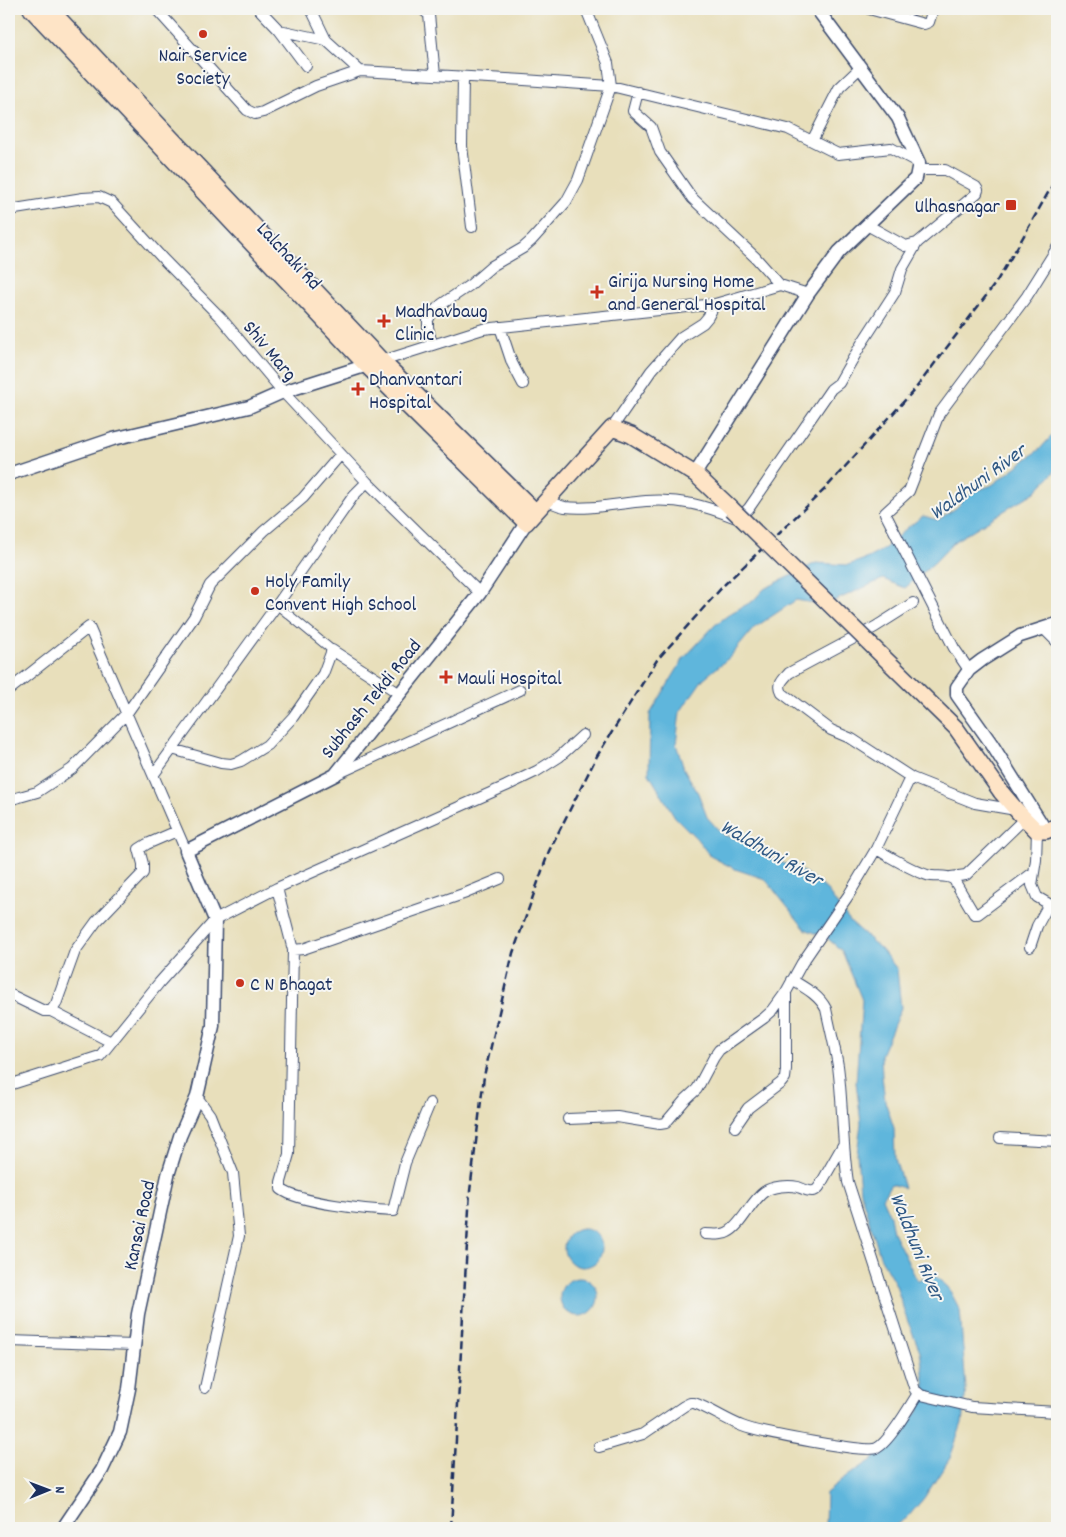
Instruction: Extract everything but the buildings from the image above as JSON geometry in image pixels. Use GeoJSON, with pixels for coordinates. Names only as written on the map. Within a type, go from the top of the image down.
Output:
{"type":"FeatureCollection","features":[{"type":"Feature","properties":{"kind":"main road","name":"Lalchaki Rd"},"geometry":{"type":"LineString","coordinates":[[31,9],[103,75]]}},
{"type":"Feature","properties":{"kind":"main road","name":"Lalchaki Rd"},"geometry":{"type":"LineString","coordinates":[[50,9],[103,75],[367,366],[531,518]]}},
{"type":"Feature","properties":{"kind":"main road","name":"Lalchaki Rd"},"geometry":{"type":"LineString","coordinates":[[168,145],[382,361],[531,518]]}},
{"type":"Feature","properties":{"kind":"main road"},"geometry":{"type":"LineString","coordinates":[[531,518],[612,428],[631,435],[695,474],[732,509],[956,728],[1001,792],[1020,814],[1047,829]]}},
{"type":"Feature","properties":{"kind":"street"},"geometry":{"type":"LineString","coordinates":[[156,9],[248,110],[255,114],[263,112],[316,86],[360,71],[611,86],[788,129],[838,154],[891,148],[918,167],[945,170],[976,187],[977,193],[917,243],[902,269],[896,292],[862,343],[839,383],[831,389],[767,483],[743,514],[736,518],[698,504],[677,501],[647,501],[579,507],[563,507],[547,501]]}},
{"type":"Feature","properties":{"kind":"street"},"geometry":{"type":"LineString","coordinates":[[258,9],[279,30],[306,66]]}},
{"type":"Feature","properties":{"kind":"street"},"geometry":{"type":"LineString","coordinates":[[311,9],[326,40],[360,71]]}},
{"type":"Feature","properties":{"kind":"street"},"geometry":{"type":"LineString","coordinates":[[422,9],[429,15],[435,75]]}},
{"type":"Feature","properties":{"kind":"street"},"geometry":{"type":"LineString","coordinates":[[432,345],[428,327],[428,320],[431,314],[492,266],[523,248],[532,240],[566,202],[578,180],[611,86],[608,63],[586,9]]}},
{"type":"Feature","properties":{"kind":"street"},"geometry":{"type":"LineString","coordinates":[[695,474],[808,294],[839,252],[916,178],[918,167],[898,118],[817,9]]}},
{"type":"Feature","properties":{"kind":"street"},"geometry":{"type":"LineString","coordinates":[[869,9],[924,24],[929,22],[933,9]]}},
{"type":"Feature","properties":{"kind":"street"},"geometry":{"type":"LineString","coordinates":[[279,30],[326,40]]}},
{"type":"Feature","properties":{"kind":"street"},"geometry":{"type":"LineString","coordinates":[[812,141],[840,88],[860,68]]}},
{"type":"Feature","properties":{"kind":"street"},"geometry":{"type":"LineString","coordinates":[[464,76],[462,146],[472,227]]}},
{"type":"Feature","properties":{"kind":"street"},"geometry":{"type":"LineString","coordinates":[[638,92],[633,111],[651,127],[660,152],[692,198],[756,258],[780,285],[808,294]]}},
{"type":"Feature","properties":{"kind":"street","name":"Shiv Marg"},"geometry":{"type":"LineString","coordinates":[[9,210],[83,198],[99,197],[112,203],[221,318],[283,392],[367,482],[480,593]]}},
{"type":"Feature","properties":{"kind":"street"},"geometry":{"type":"LineString","coordinates":[[867,225],[905,246],[917,243]]}},
{"type":"Feature","properties":{"kind":"street"},"geometry":{"type":"LineString","coordinates":[[969,670],[954,648],[885,513],[909,491],[939,414],[1027,296],[1057,248]]}},
{"type":"Feature","properties":{"kind":"street"},"geometry":{"type":"LineString","coordinates":[[9,474],[113,438],[249,407],[283,392],[482,329],[715,304],[780,285]]}},
{"type":"Feature","properties":{"kind":"street"},"geometry":{"type":"LineString","coordinates":[[612,428],[651,371],[681,337],[708,317],[715,304]]}},
{"type":"Feature","properties":{"kind":"street"},"geometry":{"type":"LineString","coordinates":[[500,327],[512,363],[523,384]]}},
{"type":"Feature","properties":{"kind":"street"},"geometry":{"type":"LineString","coordinates":[[9,800],[37,792],[72,769],[127,714],[194,617],[210,585],[264,531],[303,498],[341,454]]}},
{"type":"Feature","properties":{"kind":"street"},"geometry":{"type":"LineString","coordinates":[[154,774],[277,605],[354,495],[367,482]]}},
{"type":"Feature","properties":{"kind":"street","name":"Subhash Tekdi Road"},"geometry":{"type":"LineString","coordinates":[[186,851],[335,775],[480,593],[531,518]]}},
{"type":"Feature","properties":{"kind":"street"},"geometry":{"type":"LineString","coordinates":[[876,849],[925,874],[935,877],[966,875],[1020,814],[975,803],[912,778],[852,739],[831,730],[779,689],[780,684],[789,673],[875,627],[913,603]]}},
{"type":"Feature","properties":{"kind":"street"},"geometry":{"type":"LineString","coordinates":[[277,605],[332,650],[400,694]]}},
{"type":"Feature","properties":{"kind":"street"},"geometry":{"type":"LineString","coordinates":[[1030,947],[1037,926],[1053,905],[1037,897],[1032,885],[1036,860],[1047,829],[992,744],[956,695],[956,687],[969,670],[1020,636],[1057,624]]}},
{"type":"Feature","properties":{"kind":"street"},"geometry":{"type":"LineString","coordinates":[[9,690],[89,627],[154,774],[215,920]]}},
{"type":"Feature","properties":{"kind":"street"},"geometry":{"type":"LineString","coordinates":[[1043,628],[1057,642]]}},
{"type":"Feature","properties":{"kind":"street"},"geometry":{"type":"LineString","coordinates":[[172,749],[221,763],[231,764],[242,761],[267,745],[292,717],[323,674],[332,650]]}},
{"type":"Feature","properties":{"kind":"street"},"geometry":{"type":"LineString","coordinates":[[335,775],[520,690]]}},
{"type":"Feature","properties":{"kind":"street"},"geometry":{"type":"LineString","coordinates":[[9,1085],[100,1056],[159,983],[215,920],[277,888],[537,772],[559,757],[583,735]]}},
{"type":"Feature","properties":{"kind":"street"},"geometry":{"type":"LineString","coordinates":[[568,1119],[617,1117],[660,1124],[666,1123],[696,1089],[719,1050],[764,1018],[773,1010],[786,992],[802,963],[848,896],[876,849],[908,782],[912,778]]}},
{"type":"Feature","properties":{"kind":"street"},"geometry":{"type":"LineString","coordinates":[[51,1011],[56,1004],[75,951],[96,922],[142,873],[143,864],[139,849],[177,831]]}},
{"type":"Feature","properties":{"kind":"street"},"geometry":{"type":"LineString","coordinates":[[950,877],[954,880],[972,912],[978,914],[1034,872]]}},
{"type":"Feature","properties":{"kind":"street"},"geometry":{"type":"LineString","coordinates":[[293,950],[303,949],[466,893],[500,879]]}},
{"type":"Feature","properties":{"kind":"street"},"geometry":{"type":"LineString","coordinates":[[277,888],[293,950],[289,1154],[280,1182],[281,1189],[286,1193],[307,1199],[369,1210],[393,1211],[405,1163],[430,1103]]}},
{"type":"Feature","properties":{"kind":"street","name":"Kansai Road"},"geometry":{"type":"LineString","coordinates":[[63,1528],[102,1470],[120,1432],[138,1314],[168,1175],[180,1136],[197,1097],[213,1026],[215,920]]}},
{"type":"Feature","properties":{"kind":"street"},"geometry":{"type":"LineString","coordinates":[[792,980],[816,995],[823,1002],[826,1009],[838,1065],[848,1182],[876,1273],[919,1394]]}},
{"type":"Feature","properties":{"kind":"street"},"geometry":{"type":"LineString","coordinates":[[735,1127],[748,1108],[785,1078],[786,992]]}},
{"type":"Feature","properties":{"kind":"street"},"geometry":{"type":"LineString","coordinates":[[9,994],[44,1011],[51,1011],[111,1042]]}},
{"type":"Feature","properties":{"kind":"street"},"geometry":{"type":"LineString","coordinates":[[197,1097],[210,1115],[233,1173],[239,1236],[204,1388]]}},
{"type":"Feature","properties":{"kind":"street"},"geometry":{"type":"LineString","coordinates":[[1000,1138],[1057,1141]]}},
{"type":"Feature","properties":{"kind":"street"},"geometry":{"type":"LineString","coordinates":[[705,1234],[722,1234],[733,1229],[750,1207],[764,1192],[771,1188],[793,1186],[815,1191],[844,1144]]}},
{"type":"Feature","properties":{"kind":"street"},"geometry":{"type":"LineString","coordinates":[[9,1341],[134,1345]]}},
{"type":"Feature","properties":{"kind":"street"},"geometry":{"type":"LineString","coordinates":[[919,1394],[972,1407],[1057,1412]]}},
{"type":"Feature","properties":{"kind":"street"},"geometry":{"type":"LineString","coordinates":[[599,1446],[643,1434],[684,1406],[694,1403],[744,1427],[836,1446],[872,1450],[882,1444],[919,1394]]}},
{"type":"Feature","properties":{"kind":"water"},"geometry":{"type":"Polygon","coordinates":[[[1057,430],[1057,469],[1035,492],[955,541],[935,562],[905,588],[883,579],[825,605],[796,600],[754,628],[730,657],[703,679],[680,712],[676,744],[684,769],[698,793],[707,817],[723,835],[741,840],[773,859],[804,872],[825,888],[851,923],[881,949],[897,969],[901,1008],[881,1055],[885,1101],[894,1128],[895,1159],[904,1188],[891,1184],[882,1198],[890,1216],[893,1232],[917,1280],[935,1276],[948,1287],[960,1310],[966,1389],[962,1423],[950,1458],[924,1498],[907,1518],[892,1528],[824,1528],[826,1493],[875,1458],[885,1445],[918,1412],[925,1387],[920,1351],[906,1317],[896,1285],[881,1259],[860,1191],[857,1154],[861,1123],[856,1082],[862,1000],[842,951],[827,938],[805,929],[765,879],[735,869],[710,856],[697,839],[675,817],[649,774],[650,714],[684,658],[715,625],[731,613],[753,601],[764,589],[816,563],[848,565],[868,558],[884,549],[923,516],[938,520],[956,508],[971,493],[992,485],[1040,449],[1057,430]]]}},
{"type":"Feature","properties":{"kind":"water"},"geometry":{"type":"Polygon","coordinates":[[[583,1229],[597,1234],[602,1248],[597,1262],[583,1267],[569,1262],[564,1248],[569,1234],[583,1229]]]}},
{"type":"Feature","properties":{"kind":"water"},"geometry":{"type":"Polygon","coordinates":[[[579,1278],[593,1283],[598,1297],[593,1311],[579,1316],[565,1311],[560,1297],[565,1283],[579,1278]]]}},
{"type":"Feature","properties":{"kind":"railway"},"geometry":{"type":"LineString","coordinates":[[451,1528],[470,1191],[484,1076],[513,953],[549,851],[597,756],[657,660],[725,584],[824,490],[916,388],[995,284],[1057,177]]}},
{"type":"Feature","properties":{"kind":"place","name":"Nair Service Society"},"geometry":{"type":"Point","coordinates":[203,34]}},
{"type":"Feature","properties":{"kind":"place","name":"Ulhasnagar"},"geometry":{"type":"Point","coordinates":[1011,205]}},
{"type":"Feature","properties":{"kind":"place","name":"Girija Nursing Home and General Hospital"},"geometry":{"type":"Point","coordinates":[597,292]}},
{"type":"Feature","properties":{"kind":"place","name":"Madhavbaug Clinic"},"geometry":{"type":"Point","coordinates":[384,321]}},
{"type":"Feature","properties":{"kind":"place","name":"Dhanvantari Hospital"},"geometry":{"type":"Point","coordinates":[358,389]}},
{"type":"Feature","properties":{"kind":"place","name":"Holy Family Convent High School"},"geometry":{"type":"Point","coordinates":[255,591]}},
{"type":"Feature","properties":{"kind":"place","name":"Mauli Hospital"},"geometry":{"type":"Point","coordinates":[446,677]}},
{"type":"Feature","properties":{"kind":"place","name":"C N Bhagat"},"geometry":{"type":"Point","coordinates":[240,983]}},
{"type":"Feature","properties":{"kind":"water label","name":"Waldhuni River"},"geometry":{"type":"Point","coordinates":[977,481]}},
{"type":"Feature","properties":{"kind":"water label","name":"Waldhuni River"},"geometry":{"type":"Point","coordinates":[772,852]}},
{"type":"Feature","properties":{"kind":"water label","name":"Waldhuni River"},"geometry":{"type":"Point","coordinates":[918,1246]}}]}
